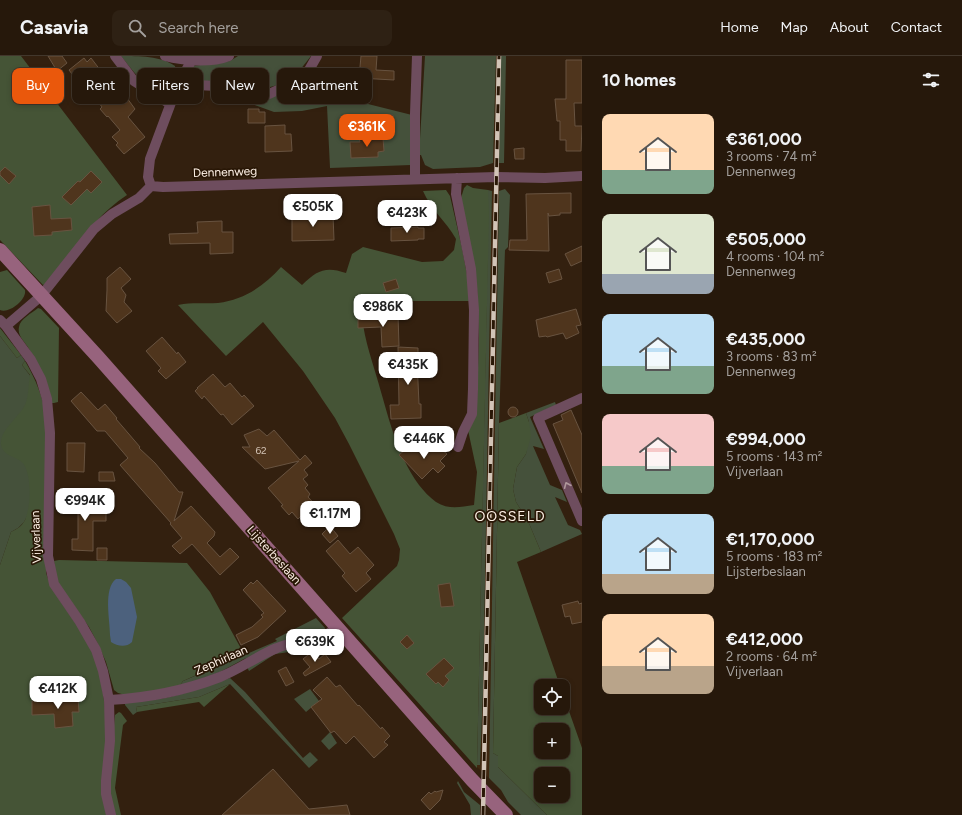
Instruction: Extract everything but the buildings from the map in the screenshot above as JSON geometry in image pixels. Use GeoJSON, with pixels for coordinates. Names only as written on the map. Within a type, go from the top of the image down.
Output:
{"type":"FeatureCollection","features":[{"type":"Feature","properties":{"kind":"street"},"geometry":{"type":"LineString","coordinates":[[114,56],[137,83]]}},
{"type":"Feature","properties":{"kind":"street"},"geometry":{"type":"LineString","coordinates":[[165,56],[180,60],[192,58],[216,59],[229,56]]}},
{"type":"Feature","properties":{"kind":"street"},"geometry":{"type":"LineString","coordinates":[[203,85],[226,87],[257,95],[268,94],[295,82],[308,70],[317,56]]}},
{"type":"Feature","properties":{"kind":"street"},"geometry":{"type":"LineString","coordinates":[[415,179],[417,56]]}},
{"type":"Feature","properties":{"kind":"street"},"geometry":{"type":"LineString","coordinates":[[187,68],[192,58]]}},
{"type":"Feature","properties":{"kind":"street"},"geometry":{"type":"LineString","coordinates":[[41,296],[94,229],[112,214],[138,198],[151,186],[148,177],[150,159],[170,104]]}},
{"type":"Feature","properties":{"kind":"street","name":"Dennenweg"},"geometry":{"type":"LineString","coordinates":[[151,186],[163,187],[415,179],[433,180],[518,176],[545,178],[582,176]]}},
{"type":"Feature","properties":{"kind":"street"},"geometry":{"type":"LineString","coordinates":[[457,178],[456,194],[471,269],[474,310],[472,414],[463,432],[458,447]]}},
{"type":"Feature","properties":{"kind":"street","name":"Lijsterbeslaan"},"geometry":{"type":"LineString","coordinates":[[0,250],[337,626],[472,780],[506,815]]}},
{"type":"Feature","properties":{"kind":"street","name":"Vijverlaan"},"geometry":{"type":"LineString","coordinates":[[41,296],[3,323],[31,360],[41,378],[47,399],[50,433],[48,556],[54,584],[80,622],[96,650],[103,671],[109,700],[110,741],[106,794],[111,815]]}},
{"type":"Feature","properties":{"kind":"street"},"geometry":{"type":"LineString","coordinates":[[582,398],[538,418],[582,521]]}},
{"type":"Feature","properties":{"kind":"street","name":"Zephirlaan"},"geometry":{"type":"LineString","coordinates":[[109,700],[134,699],[164,694],[220,677],[276,648],[287,644],[322,638],[337,626]]}},
{"type":"Feature","properties":{"kind":"shaded area"},"geometry":{"type":"Polygon","coordinates":[[[496,56],[501,56],[499,163],[493,163],[496,56]]]}},
{"type":"Feature","properties":{"kind":"shaded area"},"geometry":{"type":"Polygon","coordinates":[[[492,191],[499,191],[489,778],[477,767],[477,765],[480,765],[483,692],[492,191]]]}},
{"type":"Feature","properties":{"kind":"green space"},"geometry":{"type":"Polygon","coordinates":[[[0,56],[21,56],[30,68],[12,68],[12,104],[58,104],[127,195],[104,213],[48,283],[43,285],[0,240],[0,56]]]}},
{"type":"Feature","properties":{"kind":"green space"},"geometry":{"type":"Polygon","coordinates":[[[121,56],[157,58],[175,66],[175,68],[137,68],[137,75],[121,56]]]}},
{"type":"Feature","properties":{"kind":"green space"},"geometry":{"type":"Polygon","coordinates":[[[238,56],[311,56],[302,68],[277,68],[277,85],[269,87],[269,68],[211,68],[211,83],[203,82],[203,68],[192,68],[193,66],[230,61],[238,56]]]}},
{"type":"Feature","properties":{"kind":"green space"},"geometry":{"type":"Polygon","coordinates":[[[425,56],[496,56],[493,163],[480,167],[433,169],[425,165],[421,155],[419,155],[425,56]]]}},
{"type":"Feature","properties":{"kind":"green space"},"geometry":{"type":"Polygon","coordinates":[[[501,56],[506,56],[504,163],[499,163],[501,56]]]}},
{"type":"Feature","properties":{"kind":"green space"},"geometry":{"type":"Polygon","coordinates":[[[277,88],[277,104],[368,104],[412,115],[411,165],[330,168],[327,106],[302,111],[274,112],[252,104],[269,104],[269,92],[277,88]]]}},
{"type":"Feature","properties":{"kind":"green space"},"geometry":{"type":"Polygon","coordinates":[[[467,185],[473,188],[488,190],[489,213],[477,768],[342,618],[397,566],[400,549],[394,534],[335,418],[303,371],[263,322],[226,356],[178,305],[193,303],[218,303],[236,299],[253,291],[268,280],[281,267],[302,285],[312,276],[322,271],[333,270],[346,273],[352,254],[363,247],[422,262],[443,261],[454,250],[456,239],[430,204],[423,191],[446,190],[450,196],[472,301],[362,301],[362,311],[364,330],[389,420],[404,460],[411,473],[427,494],[441,505],[455,507],[474,505],[477,472],[468,430],[477,397],[479,338],[477,289],[461,198],[464,188],[467,185]]]}},
{"type":"Feature","properties":{"kind":"green space"},"geometry":{"type":"Polygon","coordinates":[[[505,189],[510,195],[508,247],[505,250],[499,423],[493,753],[498,756],[498,767],[547,815],[521,815],[508,802],[501,790],[489,778],[499,191],[505,189]]]}},
{"type":"Feature","properties":{"kind":"green space"},"geometry":{"type":"Polygon","coordinates":[[[488,190],[492,191],[483,692],[480,765],[477,765],[487,285],[488,190]]]}},
{"type":"Feature","properties":{"kind":"green space"},"geometry":{"type":"Polygon","coordinates":[[[7,270],[25,290],[25,294],[17,305],[4,311],[0,310],[0,272],[7,270]]]}},
{"type":"Feature","properties":{"kind":"green space"},"geometry":{"type":"Polygon","coordinates":[[[38,308],[41,309],[59,328],[58,402],[54,403],[52,403],[36,362],[19,333],[19,327],[22,321],[38,308]]]}},
{"type":"Feature","properties":{"kind":"green space"},"geometry":{"type":"Polygon","coordinates":[[[0,328],[21,355],[17,358],[0,336],[0,328]]]}},
{"type":"Feature","properties":{"kind":"green space"},"geometry":{"type":"Polygon","coordinates":[[[0,336],[17,358],[21,355],[25,361],[22,365],[32,378],[40,492],[24,522],[11,532],[0,565],[0,336]]]}},
{"type":"Feature","properties":{"kind":"green space"},"geometry":{"type":"Polygon","coordinates":[[[25,361],[43,402],[46,417],[46,573],[55,593],[86,639],[91,649],[98,668],[102,688],[105,709],[107,752],[106,815],[0,815],[0,565],[11,532],[19,527],[25,520],[30,491],[26,468],[23,463],[4,451],[1,444],[1,439],[26,402],[30,375],[22,365],[25,361]]]}},
{"type":"Feature","properties":{"kind":"green space"},"geometry":{"type":"Polygon","coordinates":[[[555,402],[556,405],[530,417],[544,449],[533,446],[550,485],[562,490],[567,502],[555,497],[568,525],[580,530],[582,534],[541,552],[528,521],[516,502],[513,489],[517,467],[526,454],[529,422],[526,413],[555,402]]]}},
{"type":"Feature","properties":{"kind":"green space"},"geometry":{"type":"Polygon","coordinates":[[[526,413],[531,436],[526,454],[517,467],[513,489],[516,502],[528,521],[541,552],[517,562],[558,679],[534,679],[534,715],[570,714],[582,748],[582,815],[547,815],[535,803],[570,803],[570,767],[534,767],[534,802],[498,767],[498,756],[493,753],[499,423],[526,413]]]}},
{"type":"Feature","properties":{"kind":"green space"},"geometry":{"type":"Polygon","coordinates":[[[54,561],[187,563],[210,592],[244,654],[183,681],[178,688],[129,696],[118,693],[114,690],[106,662],[89,627],[56,580],[54,561]]]}},
{"type":"Feature","properties":{"kind":"green space"},"geometry":{"type":"Polygon","coordinates":[[[316,618],[325,628],[324,632],[244,659],[220,672],[178,688],[183,681],[277,641],[275,639],[316,618]]]}},
{"type":"Feature","properties":{"kind":"green space"},"geometry":{"type":"Polygon","coordinates":[[[330,636],[333,639],[296,651],[275,654],[249,671],[248,669],[248,667],[274,653],[330,636]]]}},
{"type":"Feature","properties":{"kind":"green space"},"geometry":{"type":"Polygon","coordinates":[[[230,678],[245,692],[303,758],[310,752],[318,760],[309,768],[230,684],[199,697],[136,707],[137,712],[133,715],[125,705],[125,703],[165,698],[185,693],[230,678]]]}},
{"type":"Feature","properties":{"kind":"green space"},"geometry":{"type":"Polygon","coordinates":[[[230,684],[204,707],[199,702],[137,712],[136,707],[199,697],[230,684]]]}},
{"type":"Feature","properties":{"kind":"green space"},"geometry":{"type":"Polygon","coordinates":[[[310,689],[319,701],[306,712],[294,699],[310,689]]]}},
{"type":"Feature","properties":{"kind":"green space"},"geometry":{"type":"Polygon","coordinates":[[[119,712],[127,721],[123,725],[115,788],[121,815],[115,815],[110,795],[109,778],[115,715],[119,712]]]}},
{"type":"Feature","properties":{"kind":"green space"},"geometry":{"type":"Polygon","coordinates":[[[330,732],[337,743],[329,750],[321,741],[330,732]]]}},
{"type":"Feature","properties":{"kind":"green space"},"geometry":{"type":"Polygon","coordinates":[[[458,781],[464,792],[480,805],[480,815],[471,815],[470,805],[457,783],[458,781]]]}},
{"type":"Feature","properties":{"kind":"water"},"geometry":{"type":"Polygon","coordinates":[[[116,579],[121,579],[126,582],[131,588],[137,617],[132,642],[124,646],[116,645],[111,642],[110,635],[108,597],[112,584],[116,579]]]}},
{"type":"Feature","properties":{"kind":"railway"},"geometry":{"type":"LineString","coordinates":[[483,815],[499,56]]}},
{"type":"Feature","properties":{"kind":"district","name":"OOSSELD"},"geometry":{"type":"Point","coordinates":[510,516]}}]}
